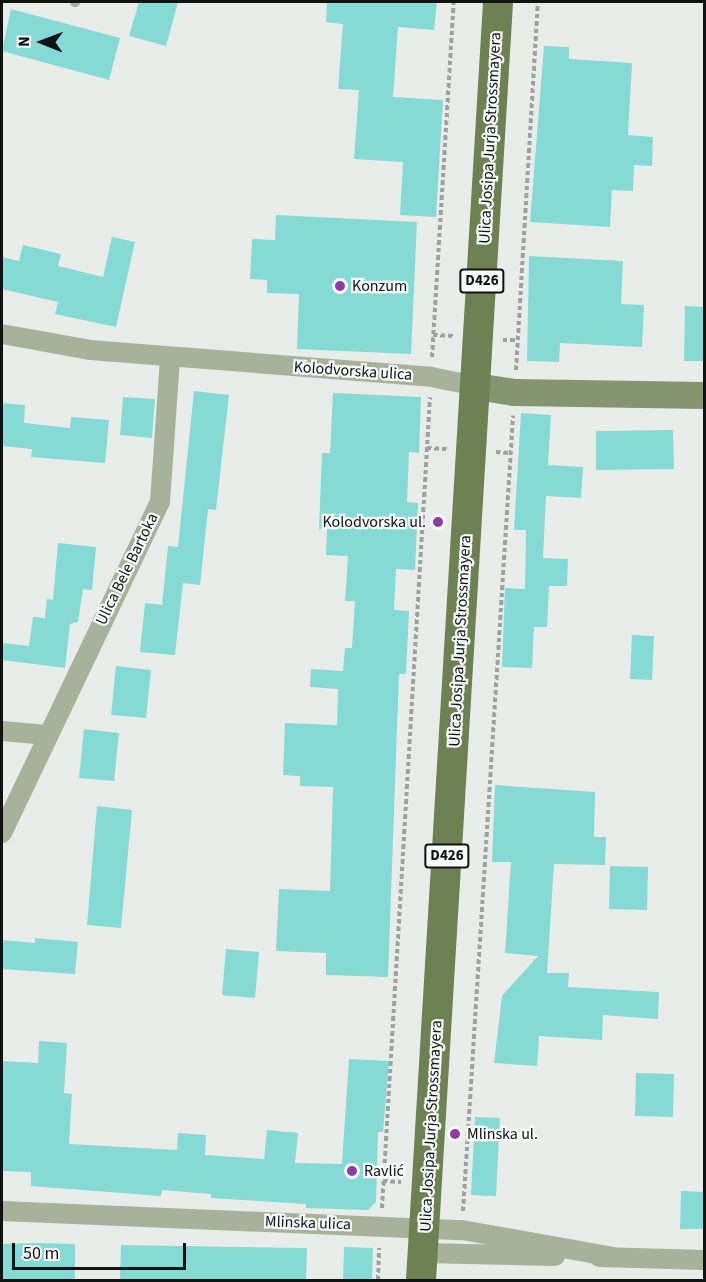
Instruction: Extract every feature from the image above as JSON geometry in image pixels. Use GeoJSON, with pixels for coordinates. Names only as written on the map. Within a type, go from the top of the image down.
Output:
{"type":"FeatureCollection","features":[{"type":"Feature","properties":{"kind":"main road","name":"Ulica Josipa Jurja Strossmayera"},"geometry":{"type":"LineString","coordinates":[[423,1254],[498,2]]}},
{"type":"Feature","properties":{"kind":"street","name":"Kolodvorska ulica"},"geometry":{"type":"LineString","coordinates":[[2,334],[170,358],[431,377],[515,392],[705,395]]}},
{"type":"Feature","properties":{"kind":"street","name":"Ulica Bele Bartoka"},"geometry":{"type":"LineString","coordinates":[[2,833],[160,502],[170,358]]}},
{"type":"Feature","properties":{"kind":"street"},"geometry":{"type":"LineString","coordinates":[[2,731],[48,735]]}},
{"type":"Feature","properties":{"kind":"street","name":"Mlinska ulica"},"geometry":{"type":"LineString","coordinates":[[2,1211],[381,1225],[423,1254],[705,1260]]}},
{"type":"Feature","properties":{"kind":"street","name":"Mlinska ulica"},"geometry":{"type":"LineString","coordinates":[[423,1254],[462,1230],[613,1257]]}},
{"type":"Feature","properties":{"kind":"path"},"geometry":{"type":"LineString","coordinates":[[378,1281],[454,2]]}},
{"type":"Feature","properties":{"kind":"path"},"geometry":{"type":"LineString","coordinates":[[462,1230],[538,2]]}},
{"type":"Feature","properties":{"kind":"building"},"geometry":{"type":"Polygon","coordinates":[[[139,2],[178,2],[166,46],[129,36],[139,2]]]}},
{"type":"Feature","properties":{"kind":"building"},"geometry":{"type":"Polygon","coordinates":[[[327,2],[437,2],[434,30],[398,27],[393,97],[443,100],[436,217],[400,215],[403,162],[354,159],[359,90],[338,89],[343,24],[326,22],[327,2]]]}},
{"type":"Feature","properties":{"kind":"building"},"geometry":{"type":"Polygon","coordinates":[[[11,9],[120,38],[109,80],[2,51],[11,9]]]}},
{"type":"Feature","properties":{"kind":"building"},"geometry":{"type":"Polygon","coordinates":[[[544,46],[569,47],[569,59],[632,63],[628,135],[653,137],[652,166],[634,165],[633,191],[612,190],[610,227],[530,222],[544,46]]]}},
{"type":"Feature","properties":{"kind":"building","name":"Konzum"},"geometry":{"type":"Polygon","coordinates":[[[276,215],[417,222],[411,354],[297,349],[299,294],[267,293],[267,280],[250,279],[252,239],[275,240],[276,215]]]}},
{"type":"Feature","properties":{"kind":"building"},"geometry":{"type":"Polygon","coordinates":[[[112,237],[135,242],[116,327],[55,314],[58,302],[2,289],[2,257],[19,261],[23,245],[61,254],[58,266],[103,277],[112,237]]]}},
{"type":"Feature","properties":{"kind":"building"},"geometry":{"type":"Polygon","coordinates":[[[529,256],[623,261],[621,304],[644,305],[642,347],[560,343],[559,362],[527,361],[529,256]]]}},
{"type":"Feature","properties":{"kind":"building"},"geometry":{"type":"Polygon","coordinates":[[[685,306],[705,307],[705,361],[684,361],[685,306]]]}},
{"type":"Feature","properties":{"kind":"building"},"geometry":{"type":"Polygon","coordinates":[[[194,391],[229,395],[216,510],[208,509],[200,585],[183,583],[175,655],[140,652],[145,603],[162,605],[168,546],[178,547],[194,391]]]}},
{"type":"Feature","properties":{"kind":"building"},"geometry":{"type":"Polygon","coordinates":[[[333,393],[421,397],[419,453],[409,452],[407,502],[418,503],[415,570],[396,569],[394,610],[409,611],[406,674],[399,674],[388,977],[326,975],[326,953],[276,951],[279,889],[330,891],[333,787],[300,786],[300,776],[283,775],[285,723],[337,725],[338,689],[310,687],[311,669],[343,671],[345,648],[352,648],[355,601],[345,601],[348,556],[326,555],[327,529],[319,529],[322,453],[330,453],[333,393]]]}},
{"type":"Feature","properties":{"kind":"building"},"geometry":{"type":"Polygon","coordinates":[[[123,397],[155,399],[152,438],[120,435],[123,397]]]}},
{"type":"Feature","properties":{"kind":"building"},"geometry":{"type":"Polygon","coordinates":[[[2,403],[25,405],[24,423],[70,428],[71,417],[109,420],[105,463],[31,457],[32,449],[2,446],[2,403]]]}},
{"type":"Feature","properties":{"kind":"building"},"geometry":{"type":"Polygon","coordinates":[[[521,413],[551,415],[548,465],[583,467],[581,498],[546,496],[543,558],[568,559],[567,586],[549,586],[547,627],[534,627],[532,668],[502,667],[505,588],[525,589],[526,530],[514,530],[521,413]]]}},
{"type":"Feature","properties":{"kind":"building"},"geometry":{"type":"Polygon","coordinates":[[[673,430],[674,469],[596,470],[596,431],[673,430]]]}},
{"type":"Feature","properties":{"kind":"building"},"geometry":{"type":"Polygon","coordinates":[[[58,543],[96,547],[92,590],[83,589],[78,622],[70,624],[65,668],[2,660],[2,643],[29,646],[33,617],[45,618],[47,599],[53,600],[58,543]]]}},
{"type":"Feature","properties":{"kind":"building"},"geometry":{"type":"Polygon","coordinates":[[[632,635],[654,636],[652,680],[630,679],[632,635]]]}},
{"type":"Feature","properties":{"kind":"building"},"geometry":{"type":"Polygon","coordinates":[[[116,666],[151,670],[146,718],[111,715],[116,666]]]}},
{"type":"Feature","properties":{"kind":"building"},"geometry":{"type":"Polygon","coordinates":[[[84,729],[119,733],[114,781],[79,778],[84,729]]]}},
{"type":"Feature","properties":{"kind":"building"},"geometry":{"type":"Polygon","coordinates":[[[495,785],[595,792],[594,837],[606,837],[605,865],[554,864],[547,973],[569,973],[568,987],[659,992],[658,1019],[603,1015],[602,1040],[539,1036],[537,1066],[494,1063],[502,996],[538,956],[505,953],[511,862],[492,862],[495,785]]]}},
{"type":"Feature","properties":{"kind":"building"},"geometry":{"type":"Polygon","coordinates":[[[97,806],[132,810],[121,928],[87,925],[97,806]]]}},
{"type":"Feature","properties":{"kind":"building"},"geometry":{"type":"Polygon","coordinates":[[[610,866],[648,867],[647,910],[609,909],[610,866]]]}},
{"type":"Feature","properties":{"kind":"building"},"geometry":{"type":"Polygon","coordinates":[[[35,938],[78,942],[75,974],[2,969],[2,940],[35,943],[35,938]]]}},
{"type":"Feature","properties":{"kind":"building"},"geometry":{"type":"Polygon","coordinates":[[[226,949],[259,952],[255,998],[222,995],[226,949]]]}},
{"type":"Feature","properties":{"kind":"building"},"geometry":{"type":"Polygon","coordinates":[[[39,1041],[67,1043],[64,1093],[72,1094],[69,1144],[177,1150],[178,1133],[206,1135],[205,1155],[264,1159],[267,1130],[298,1133],[295,1163],[342,1164],[349,1059],[389,1061],[383,1132],[378,1132],[376,1202],[368,1210],[306,1208],[306,1204],[211,1198],[211,1194],[162,1190],[161,1196],[31,1186],[31,1172],[2,1171],[2,1061],[38,1063],[39,1041]]]}},
{"type":"Feature","properties":{"kind":"building"},"geometry":{"type":"Polygon","coordinates":[[[636,1073],[674,1074],[673,1117],[635,1116],[636,1073]]]}},
{"type":"Feature","properties":{"kind":"building"},"geometry":{"type":"Polygon","coordinates":[[[475,1117],[500,1118],[496,1196],[471,1195],[475,1117]]]}},
{"type":"Feature","properties":{"kind":"building"},"geometry":{"type":"Polygon","coordinates":[[[681,1191],[705,1192],[705,1229],[680,1229],[681,1191]]]}},
{"type":"Feature","properties":{"kind":"building"},"geometry":{"type":"Polygon","coordinates":[[[2,1244],[75,1244],[75,1281],[2,1281],[2,1244]]]}},
{"type":"Feature","properties":{"kind":"building"},"geometry":{"type":"Polygon","coordinates":[[[121,1245],[307,1248],[306,1281],[120,1281],[121,1245]]]}},
{"type":"Feature","properties":{"kind":"building"},"geometry":{"type":"Polygon","coordinates":[[[344,1247],[373,1248],[372,1281],[343,1281],[344,1247]]]}},
{"type":"Feature","properties":{"kind":"place","name":"Konzum"},"geometry":{"type":"Point","coordinates":[340,286]}},
{"type":"Feature","properties":{"kind":"place","name":"Kolodvorska ul."},"geometry":{"type":"Point","coordinates":[438,522]}},
{"type":"Feature","properties":{"kind":"place","name":"Mlinska ul."},"geometry":{"type":"Point","coordinates":[455,1134]}},
{"type":"Feature","properties":{"kind":"place","name":"Ravlić"},"geometry":{"type":"Point","coordinates":[352,1171]}}]}
